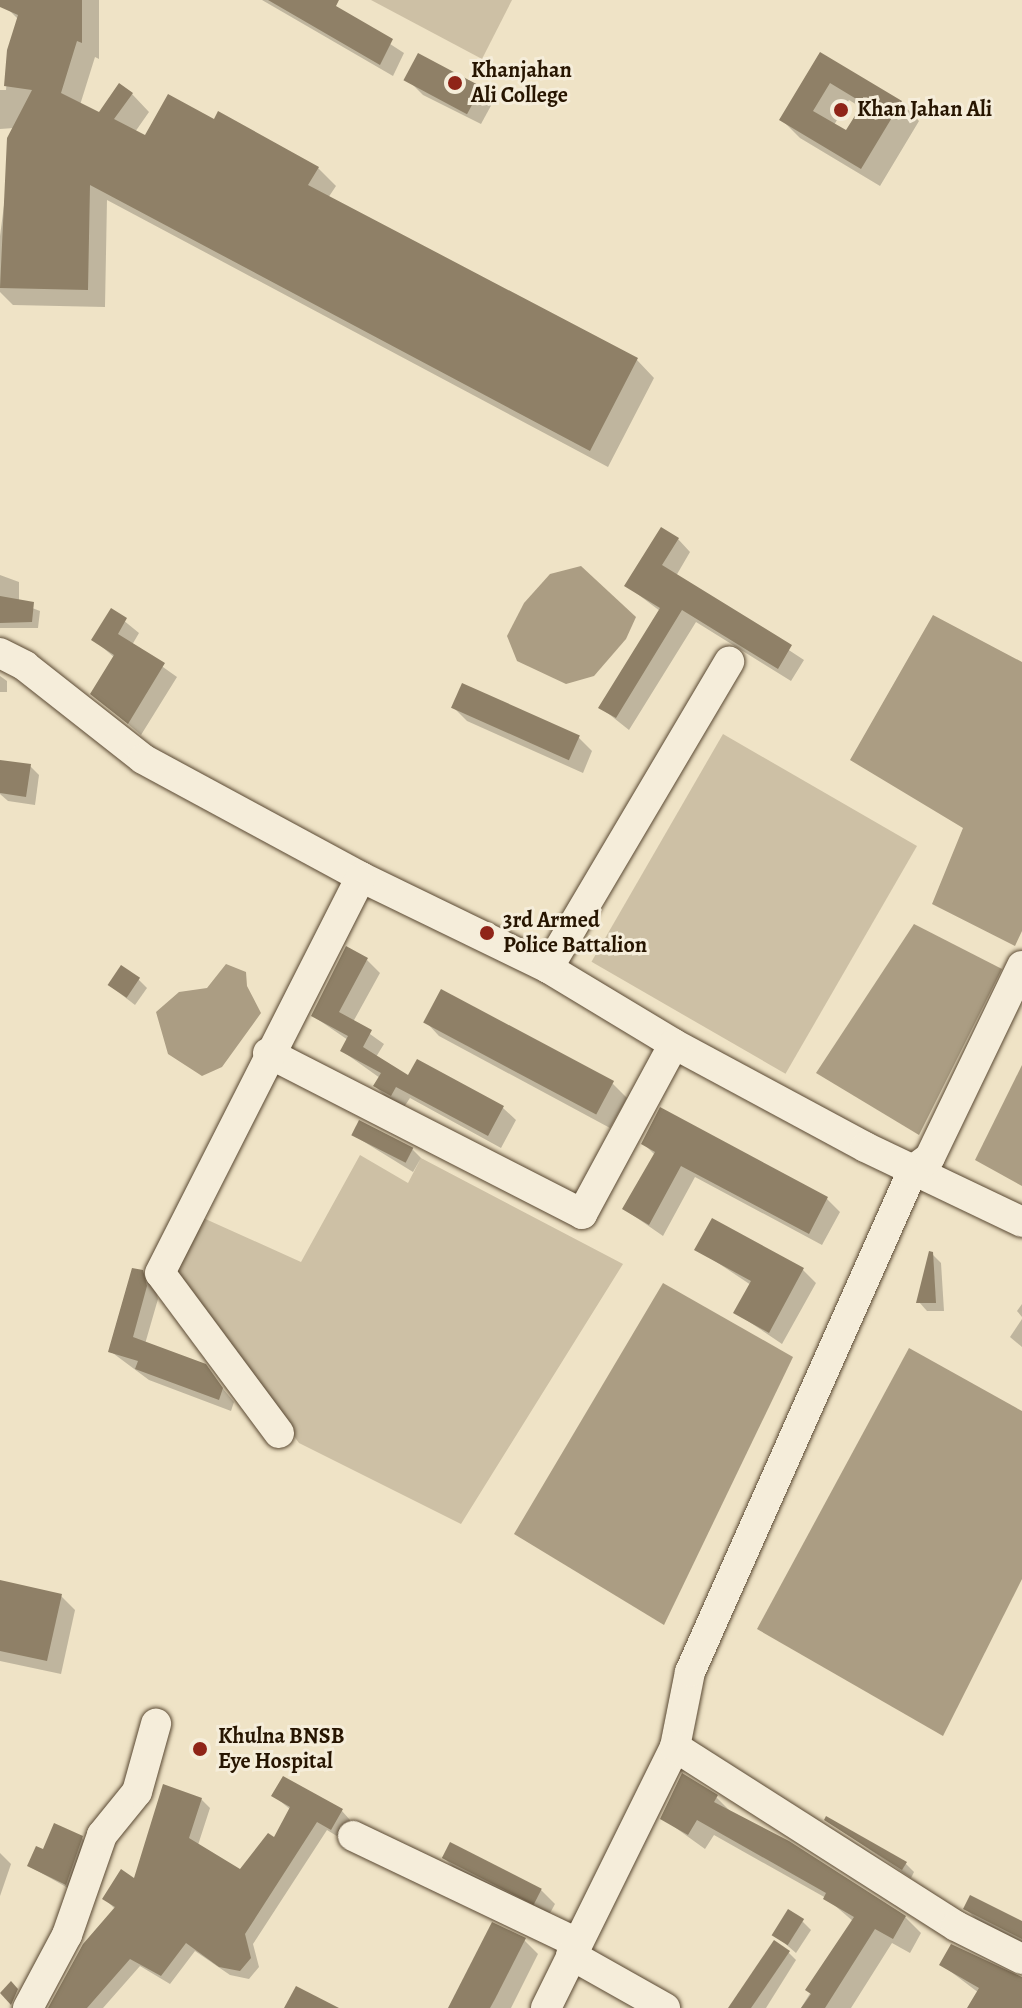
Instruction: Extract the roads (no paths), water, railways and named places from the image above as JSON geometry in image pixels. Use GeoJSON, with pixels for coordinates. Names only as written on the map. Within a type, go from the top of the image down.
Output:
{"type":"FeatureCollection","features":[{"type":"Feature","properties":{"kind":"street"},"geometry":{"type":"LineString","coordinates":[[0,653],[25,666],[143,759],[361,877],[548,968],[674,1044],[913,1170],[1022,1222]]}},
{"type":"Feature","properties":{"kind":"street"},"geometry":{"type":"LineString","coordinates":[[548,968],[729,662]]}},
{"type":"Feature","properties":{"kind":"street"},"geometry":{"type":"LineString","coordinates":[[279,1433],[160,1273],[268,1053],[361,877]]}},
{"type":"Feature","properties":{"kind":"street"},"geometry":{"type":"LineString","coordinates":[[546,2008],[675,1747],[690,1672],[913,1170],[930,1157],[1022,966]]}},
{"type":"Feature","properties":{"kind":"street"},"geometry":{"type":"LineString","coordinates":[[268,1053],[582,1214],[674,1044]]}},
{"type":"Feature","properties":{"kind":"street"},"geometry":{"type":"LineString","coordinates":[[28,2008],[67,1935],[102,1835],[137,1792],[156,1724]]}},
{"type":"Feature","properties":{"kind":"street"},"geometry":{"type":"LineString","coordinates":[[675,1747],[956,1926],[1022,1959]]}},
{"type":"Feature","properties":{"kind":"street"},"geometry":{"type":"LineString","coordinates":[[353,1836],[574,1949],[665,2008]]}},
{"type":"Feature","properties":{"kind":"place","name":"Khanjahan Ali College"},"geometry":{"type":"Point","coordinates":[455,83]}},
{"type":"Feature","properties":{"kind":"place","name":"Khan Jahan Ali"},"geometry":{"type":"Point","coordinates":[841,110]}},
{"type":"Feature","properties":{"kind":"place","name":"3rd Armed Police Battalion"},"geometry":{"type":"Point","coordinates":[487,933]}},
{"type":"Feature","properties":{"kind":"place","name":"Khulna BNSB Eye Hospital"},"geometry":{"type":"Point","coordinates":[200,1749]}}]}
